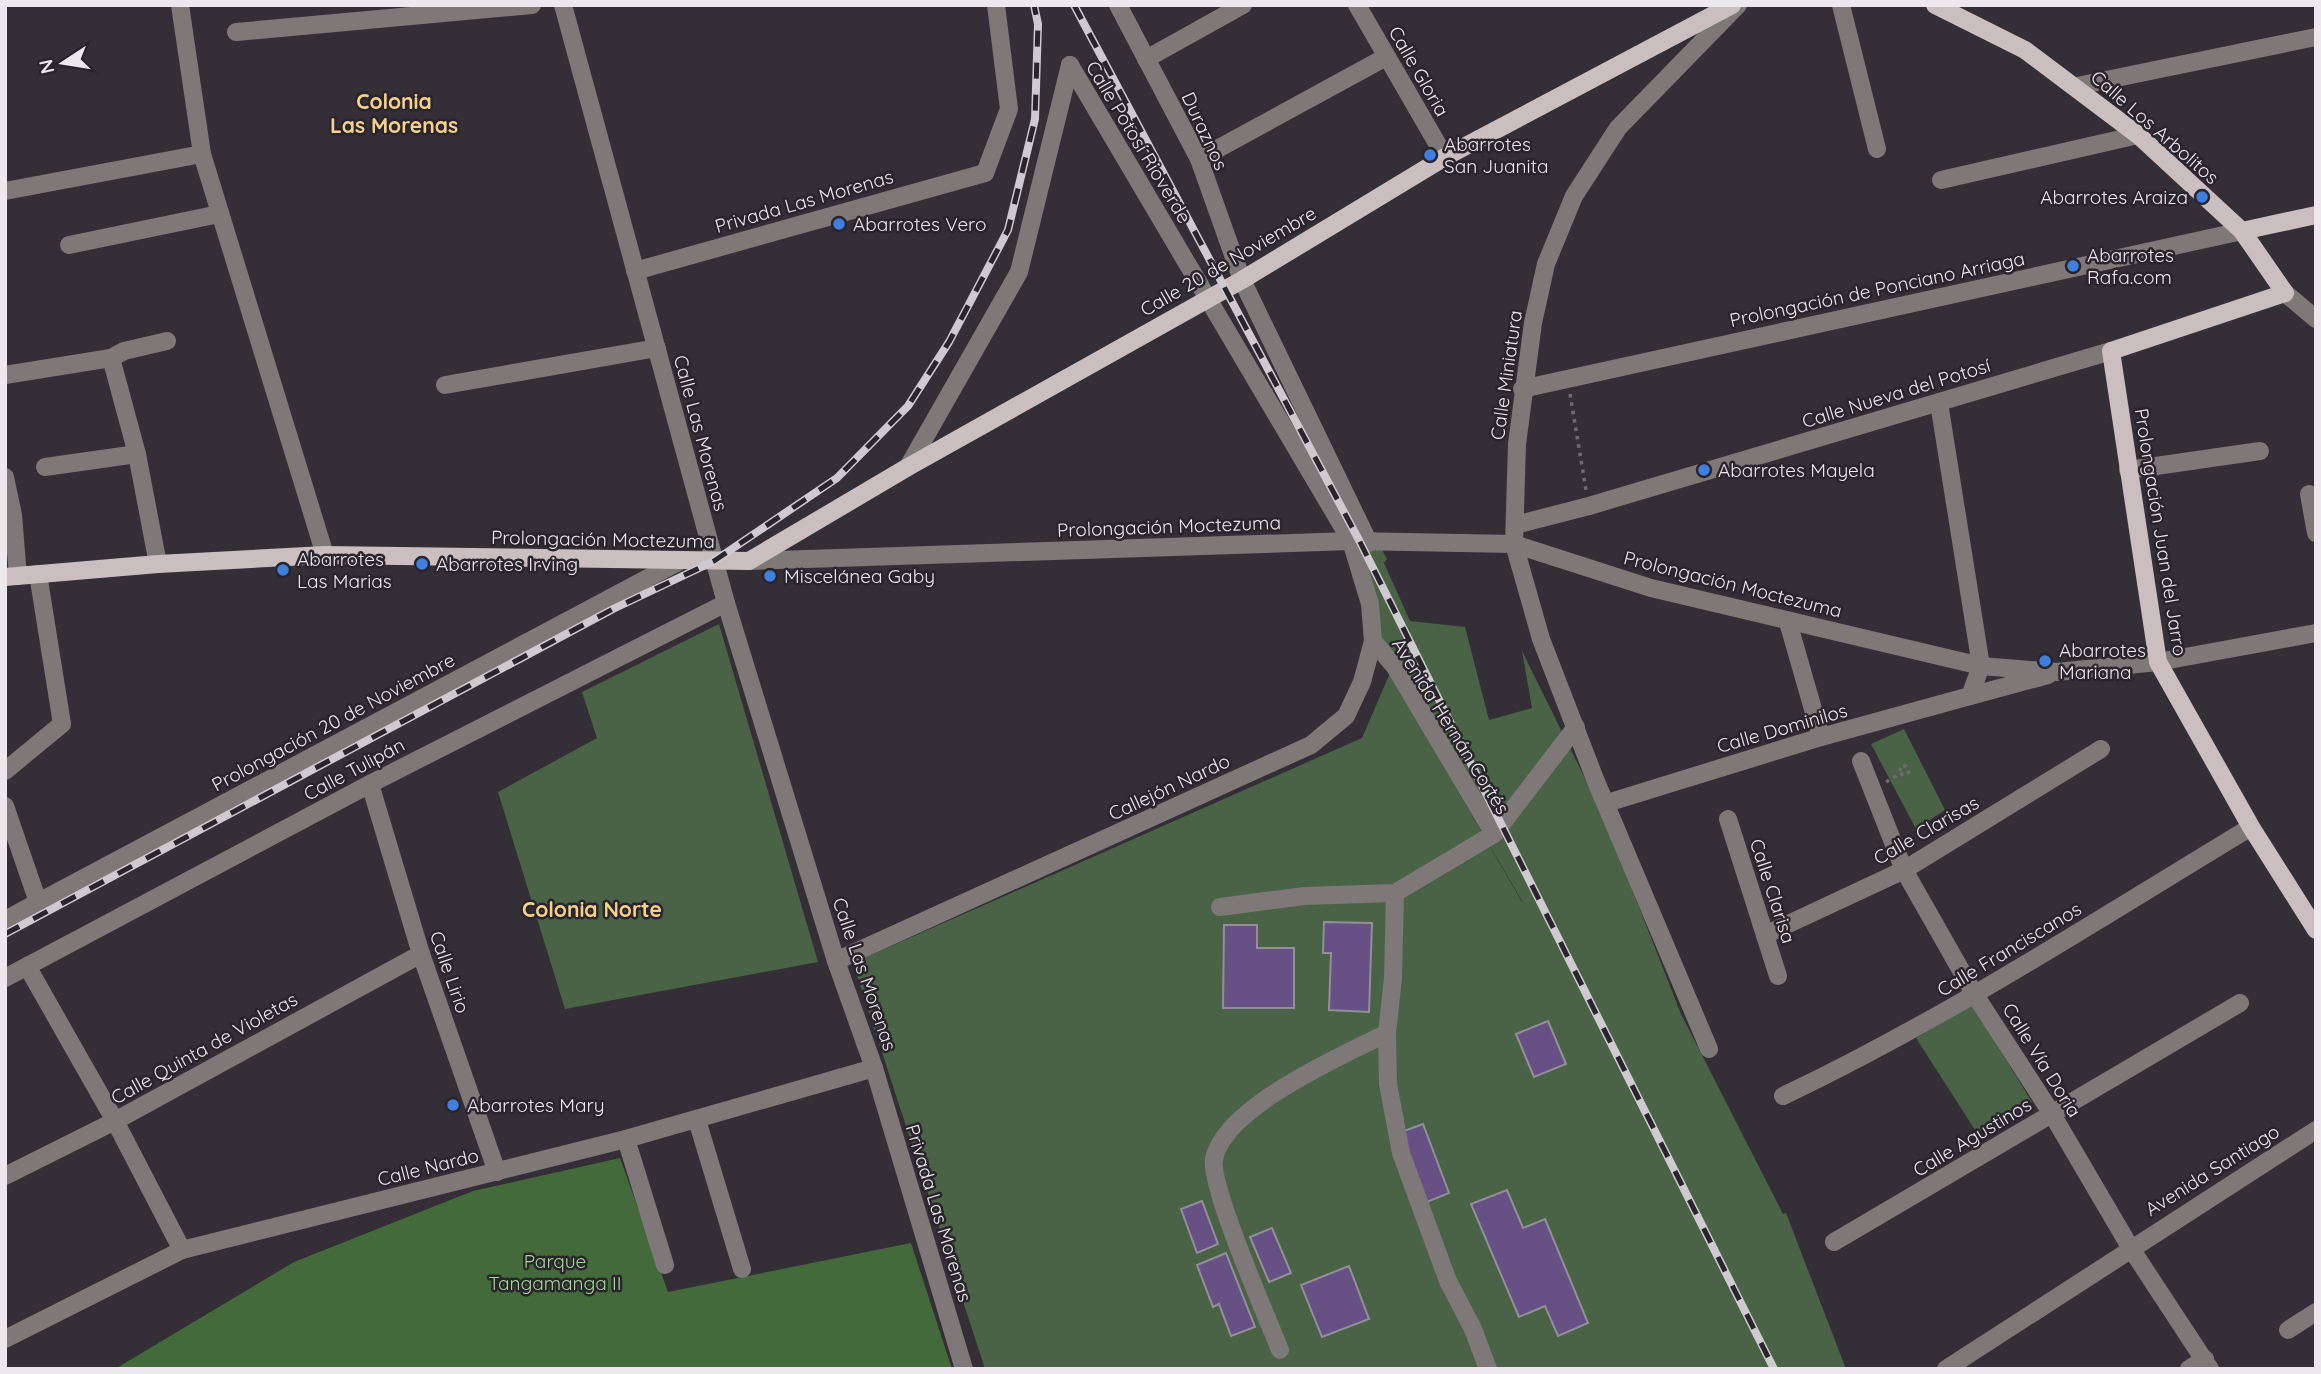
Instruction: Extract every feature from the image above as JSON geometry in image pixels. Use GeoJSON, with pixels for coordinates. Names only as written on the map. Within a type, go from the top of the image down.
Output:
{"type":"FeatureCollection","features":[{"type":"Feature","properties":{"kind":"main road","name":"Calle 20 de Noviembre"},"geometry":{"type":"LineString","coordinates":[[749,562],[908,467],[1242,280],[1445,157],[1732,5]]}},
{"type":"Feature","properties":{"kind":"main road","name":"Calle Los Arbolitos"},"geometry":{"type":"LineString","coordinates":[[1935,5],[2025,50],[2077,86],[2138,135],[2242,231],[2285,293]]}},
{"type":"Feature","properties":{"kind":"main road"},"geometry":{"type":"LineString","coordinates":[[2242,231],[2316,215]]}},
{"type":"Feature","properties":{"kind":"main road","name":"Calle Nueva del Potosí"},"geometry":{"type":"LineString","coordinates":[[2111,351],[2285,293]]}},
{"type":"Feature","properties":{"kind":"main road","name":"Prolongación Juan del Jarro"},"geometry":{"type":"LineString","coordinates":[[2111,351],[2158,662],[2250,827],[2316,930]]}},
{"type":"Feature","properties":{"kind":"main road","name":"Prolongación Moctezuma"},"geometry":{"type":"LineString","coordinates":[[12,576],[158,564],[324,555],[749,562]]}},
{"type":"Feature","properties":{"kind":"street"},"geometry":{"type":"LineString","coordinates":[[180,5],[202,154],[324,555]]}},
{"type":"Feature","properties":{"kind":"street"},"geometry":{"type":"LineString","coordinates":[[236,32],[532,5]]}},
{"type":"Feature","properties":{"kind":"street","name":"Calle Las Morenas"},"geometry":{"type":"LineString","coordinates":[[563,5],[726,603],[836,961],[874,1068]]}},
{"type":"Feature","properties":{"kind":"street","name":"Privada Las Morenas"},"geometry":{"type":"LineString","coordinates":[[635,271],[985,173],[1009,109],[996,5]]}},
{"type":"Feature","properties":{"kind":"street","name":"Duraznos"},"geometry":{"type":"LineString","coordinates":[[1118,5],[1199,159],[1242,280]]}},
{"type":"Feature","properties":{"kind":"street"},"geometry":{"type":"LineString","coordinates":[[1146,59],[1243,5]]}},
{"type":"Feature","properties":{"kind":"street","name":"Calle Gloria"},"geometry":{"type":"LineString","coordinates":[[1357,5],[1445,157]]}},
{"type":"Feature","properties":{"kind":"street","name":"Calle Miniatura"},"geometry":{"type":"LineString","coordinates":[[1709,1049],[1541,639],[1514,544],[1522,389],[1546,264],[1574,196],[1618,128],[1738,5]]}},
{"type":"Feature","properties":{"kind":"street"},"geometry":{"type":"LineString","coordinates":[[1840,5],[1877,149]]}},
{"type":"Feature","properties":{"kind":"street"},"geometry":{"type":"LineString","coordinates":[[2077,86],[2316,37]]}},
{"type":"Feature","properties":{"kind":"street"},"geometry":{"type":"LineString","coordinates":[[1199,159],[1386,57]]}},
{"type":"Feature","properties":{"kind":"street","name":"Calle Potosí Rioverde"},"geometry":{"type":"LineString","coordinates":[[908,467],[1019,272],[1070,65],[1208,299],[1360,542]]}},
{"type":"Feature","properties":{"kind":"street"},"geometry":{"type":"LineString","coordinates":[[1941,180],[2138,135]]}},
{"type":"Feature","properties":{"kind":"street"},"geometry":{"type":"LineString","coordinates":[[5,191],[202,154]]}},
{"type":"Feature","properties":{"kind":"street"},"geometry":{"type":"LineString","coordinates":[[69,245],[219,214]]}},
{"type":"Feature","properties":{"kind":"street","name":"Prolongación de Ponciano Arriaga"},"geometry":{"type":"LineString","coordinates":[[1522,389],[2242,231]]}},
{"type":"Feature","properties":{"kind":"street"},"geometry":{"type":"LineString","coordinates":[[1242,280],[1360,542]]}},
{"type":"Feature","properties":{"kind":"street","name":"Calle Los Arbolitos"},"geometry":{"type":"LineString","coordinates":[[2285,293],[2316,319]]}},
{"type":"Feature","properties":{"kind":"street"},"geometry":{"type":"LineString","coordinates":[[5,375],[111,358],[124,351],[167,341]]}},
{"type":"Feature","properties":{"kind":"street"},"geometry":{"type":"LineString","coordinates":[[445,386],[657,348]]}},
{"type":"Feature","properties":{"kind":"street","name":"Calle Nueva del Potosí"},"geometry":{"type":"LineString","coordinates":[[1516,524],[1589,506],[2111,351]]}},
{"type":"Feature","properties":{"kind":"street"},"geometry":{"type":"LineString","coordinates":[[111,358],[137,454],[158,564]]}},
{"type":"Feature","properties":{"kind":"street"},"geometry":{"type":"LineString","coordinates":[[1939,403],[1980,666],[1970,696]]}},
{"type":"Feature","properties":{"kind":"street"},"geometry":{"type":"LineString","coordinates":[[2128,470],[2260,451]]}},
{"type":"Feature","properties":{"kind":"street"},"geometry":{"type":"LineString","coordinates":[[45,467],[137,454]]}},
{"type":"Feature","properties":{"kind":"street"},"geometry":{"type":"LineString","coordinates":[[5,477],[13,515],[12,576]]}},
{"type":"Feature","properties":{"kind":"street"},"geometry":{"type":"LineString","coordinates":[[2309,494],[2316,533]]}},
{"type":"Feature","properties":{"kind":"street","name":"Prolongación Moctezuma"},"geometry":{"type":"LineString","coordinates":[[749,562],[1360,542],[1514,544],[1651,588],[1980,666],[2057,672],[2158,662],[2316,633]]}},
{"type":"Feature","properties":{"kind":"street","name":"Callejón Nardo"},"geometry":{"type":"LineString","coordinates":[[836,961],[1311,745],[1346,716],[1362,682],[1373,641],[1360,542]]}},
{"type":"Feature","properties":{"kind":"street","name":"Prolongación 20 de Noviembre"},"geometry":{"type":"LineString","coordinates":[[5,919],[680,561]]}},
{"type":"Feature","properties":{"kind":"street"},"geometry":{"type":"LineString","coordinates":[[5,771],[62,724],[38,574]]}},
{"type":"Feature","properties":{"kind":"street","name":"Calle Tulipán"},"geometry":{"type":"LineString","coordinates":[[5,978],[370,784],[726,603]]}},
{"type":"Feature","properties":{"kind":"street"},"geometry":{"type":"LineString","coordinates":[[1788,622],[1821,737]]}},
{"type":"Feature","properties":{"kind":"street","name":"Avenida Hernán Cortés"},"geometry":{"type":"LineString","coordinates":[[1373,641],[1395,667],[1494,834]]}},
{"type":"Feature","properties":{"kind":"street","name":"Calle Dominilos"},"geometry":{"type":"LineString","coordinates":[[1607,803],[1821,737],[2057,672]]}},
{"type":"Feature","properties":{"kind":"street"},"geometry":{"type":"LineString","coordinates":[[1220,907],[1304,896],[1395,893],[1494,834],[1576,727]]}},
{"type":"Feature","properties":{"kind":"street","name":"Calle Clarisas"},"geometry":{"type":"LineString","coordinates":[[1765,935],[1904,870],[2101,749]]}},
{"type":"Feature","properties":{"kind":"street","name":"Calle Vía Doria"},"geometry":{"type":"LineString","coordinates":[[1861,761],[1904,870],[1975,995],[2052,1114],[2130,1247],[2208,1364]]}},
{"type":"Feature","properties":{"kind":"street","name":"Calle Lirio"},"geometry":{"type":"LineString","coordinates":[[370,784],[421,954],[497,1172]]}},
{"type":"Feature","properties":{"kind":"street"},"geometry":{"type":"LineString","coordinates":[[5,806],[38,902]]}},
{"type":"Feature","properties":{"kind":"street","name":"Calle Clarisa"},"geometry":{"type":"LineString","coordinates":[[1728,819],[1778,976]]}},
{"type":"Feature","properties":{"kind":"street","name":"Calle Franciscanos"},"geometry":{"type":"LineString","coordinates":[[1783,1096],[1842,1068],[1975,995],[2250,827]]}},
{"type":"Feature","properties":{"kind":"street"},"geometry":{"type":"LineString","coordinates":[[1395,893],[1393,978],[1387,1033],[1388,1084],[1401,1153],[1448,1281],[1473,1329],[1488,1369]]}},
{"type":"Feature","properties":{"kind":"street","name":"Calle Quinta de Violetas"},"geometry":{"type":"LineString","coordinates":[[5,1176],[115,1121],[421,954]]}},
{"type":"Feature","properties":{"kind":"street"},"geometry":{"type":"LineString","coordinates":[[27,966],[115,1121],[182,1250]]}},
{"type":"Feature","properties":{"kind":"street","name":"Calle Agustinos"},"geometry":{"type":"LineString","coordinates":[[1834,1242],[2240,1003]]}},
{"type":"Feature","properties":{"kind":"street"},"geometry":{"type":"LineString","coordinates":[[1280,1350],[1220,1196],[1214,1159],[1231,1128],[1288,1083],[1387,1033]]}},
{"type":"Feature","properties":{"kind":"street","name":"Privada Las Morenas"},"geometry":{"type":"LineString","coordinates":[[874,1068],[964,1369]]}},
{"type":"Feature","properties":{"kind":"street","name":"Calle Nardo"},"geometry":{"type":"LineString","coordinates":[[5,1339],[182,1250],[626,1139],[874,1068]]}},
{"type":"Feature","properties":{"kind":"street"},"geometry":{"type":"LineString","coordinates":[[697,1120],[742,1269]]}},
{"type":"Feature","properties":{"kind":"street","name":"Avenida Santiago"},"geometry":{"type":"LineString","coordinates":[[1946,1369],[2130,1247],[2316,1130]]}},
{"type":"Feature","properties":{"kind":"street"},"geometry":{"type":"LineString","coordinates":[[626,1139],[665,1265]]}},
{"type":"Feature","properties":{"kind":"street"},"geometry":{"type":"LineString","coordinates":[[2288,1330],[2316,1312]]}},
{"type":"Feature","properties":{"kind":"street"},"geometry":{"type":"LineString","coordinates":[[2189,1369],[2208,1364]]}},
{"type":"Feature","properties":{"kind":"path"},"geometry":{"type":"LineString","coordinates":[[1567,379],[1589,506]]}},
{"type":"Feature","properties":{"kind":"path"},"geometry":{"type":"LineString","coordinates":[[1872,789],[1899,773]]}},
{"type":"Feature","properties":{"kind":"green space"},"geometry":{"type":"Polygon","coordinates":[[[1380,546],[1387,559],[1384,563],[1410,621],[1465,627],[1489,720],[1532,708],[1522,651],[1602,813],[1681,1014],[1783,1214],[1786,1213],[1846,1369],[985,1369],[853,963],[1362,738],[1390,673],[1357,551],[1380,546]],[[1434,750],[1522,902],[1522,901],[1434,750]]]}},
{"type":"Feature","properties":{"kind":"green space"},"geometry":{"type":"Polygon","coordinates":[[[719,624],[818,962],[565,1009],[498,792],[597,738],[582,692],[719,624]]]}},
{"type":"Feature","properties":{"kind":"green space"},"geometry":{"type":"Polygon","coordinates":[[[1904,729],[1945,810],[1916,829],[1871,744],[1904,729]]]}},
{"type":"Feature","properties":{"kind":"green space"},"geometry":{"type":"Polygon","coordinates":[[[1972,1005],[2032,1102],[1977,1133],[1916,1038],[1972,1005]]]}},
{"type":"Feature","properties":{"kind":"green space","name":"Parque Tangamanga II"},"geometry":{"type":"Polygon","coordinates":[[[620,1158],[668,1292],[911,1243],[952,1369],[115,1369],[294,1262],[473,1191],[620,1158]]]}},
{"type":"Feature","properties":{"kind":"building"},"geometry":{"type":"Polygon","coordinates":[[[1324,922],[1372,923],[1369,1012],[1329,1010],[1331,953],[1323,953],[1324,922]]]}},
{"type":"Feature","properties":{"kind":"building"},"geometry":{"type":"Polygon","coordinates":[[[1224,925],[1257,925],[1257,948],[1294,948],[1294,1008],[1223,1008],[1224,925]]]}},
{"type":"Feature","properties":{"kind":"building"},"geometry":{"type":"Polygon","coordinates":[[[1548,1021],[1566,1064],[1534,1077],[1516,1034],[1548,1021]]]}},
{"type":"Feature","properties":{"kind":"building"},"geometry":{"type":"Polygon","coordinates":[[[1423,1124],[1449,1193],[1427,1202],[1401,1132],[1423,1124]]]}},
{"type":"Feature","properties":{"kind":"building"},"geometry":{"type":"Polygon","coordinates":[[[1507,1190],[1523,1228],[1545,1219],[1588,1323],[1558,1336],[1545,1306],[1519,1317],[1471,1204],[1507,1190]]]}},
{"type":"Feature","properties":{"kind":"building"},"geometry":{"type":"Polygon","coordinates":[[[1202,1201],[1218,1244],[1197,1253],[1181,1209],[1202,1201]]]}},
{"type":"Feature","properties":{"kind":"building"},"geometry":{"type":"Polygon","coordinates":[[[1272,1228],[1291,1273],[1269,1282],[1250,1237],[1272,1228]]]}},
{"type":"Feature","properties":{"kind":"building"},"geometry":{"type":"Polygon","coordinates":[[[1226,1253],[1255,1327],[1231,1336],[1219,1304],[1213,1307],[1197,1265],[1226,1253]]]}},
{"type":"Feature","properties":{"kind":"building"},"geometry":{"type":"Polygon","coordinates":[[[1349,1266],[1369,1319],[1322,1337],[1301,1285],[1349,1266]]]}},
{"type":"Feature","properties":{"kind":"railway"},"geometry":{"type":"LineString","coordinates":[[5,934],[613,609],[714,561],[837,478],[908,406],[949,342],[1008,230],[1035,119],[1038,24],[1034,5]]}},
{"type":"Feature","properties":{"kind":"railway"},"geometry":{"type":"LineString","coordinates":[[1074,5],[1360,542],[1774,1369]]}},
{"type":"Feature","properties":{"kind":"place","name":"Abarrotes San Juanita"},"geometry":{"type":"Point","coordinates":[1430,155]}},
{"type":"Feature","properties":{"kind":"place","name":"Abarrotes Araiza"},"geometry":{"type":"Point","coordinates":[2202,197]}},
{"type":"Feature","properties":{"kind":"place","name":"Abarrotes Vero"},"geometry":{"type":"Point","coordinates":[839,224]}},
{"type":"Feature","properties":{"kind":"place","name":"Abarrotes Rafa.com"},"geometry":{"type":"Point","coordinates":[2073,266]}},
{"type":"Feature","properties":{"kind":"place","name":"Abarrotes Mayela"},"geometry":{"type":"Point","coordinates":[1704,470]}},
{"type":"Feature","properties":{"kind":"place","name":"Abarrotes Irving"},"geometry":{"type":"Point","coordinates":[422,564]}},
{"type":"Feature","properties":{"kind":"place","name":"Abarrotes Las Marias"},"geometry":{"type":"Point","coordinates":[283,570]}},
{"type":"Feature","properties":{"kind":"place","name":"Miscelánea Gaby"},"geometry":{"type":"Point","coordinates":[770,576]}},
{"type":"Feature","properties":{"kind":"place","name":"Abarrotes Mariana"},"geometry":{"type":"Point","coordinates":[2045,661]}},
{"type":"Feature","properties":{"kind":"place","name":"Abarrotes Mary"},"geometry":{"type":"Point","coordinates":[453,1105]}},
{"type":"Feature","properties":{"kind":"district","name":"Colonia Las Morenas"},"geometry":{"type":"Point","coordinates":[394,113]}},
{"type":"Feature","properties":{"kind":"district","name":"Colonia Norte"},"geometry":{"type":"Point","coordinates":[592,909]}}]}
